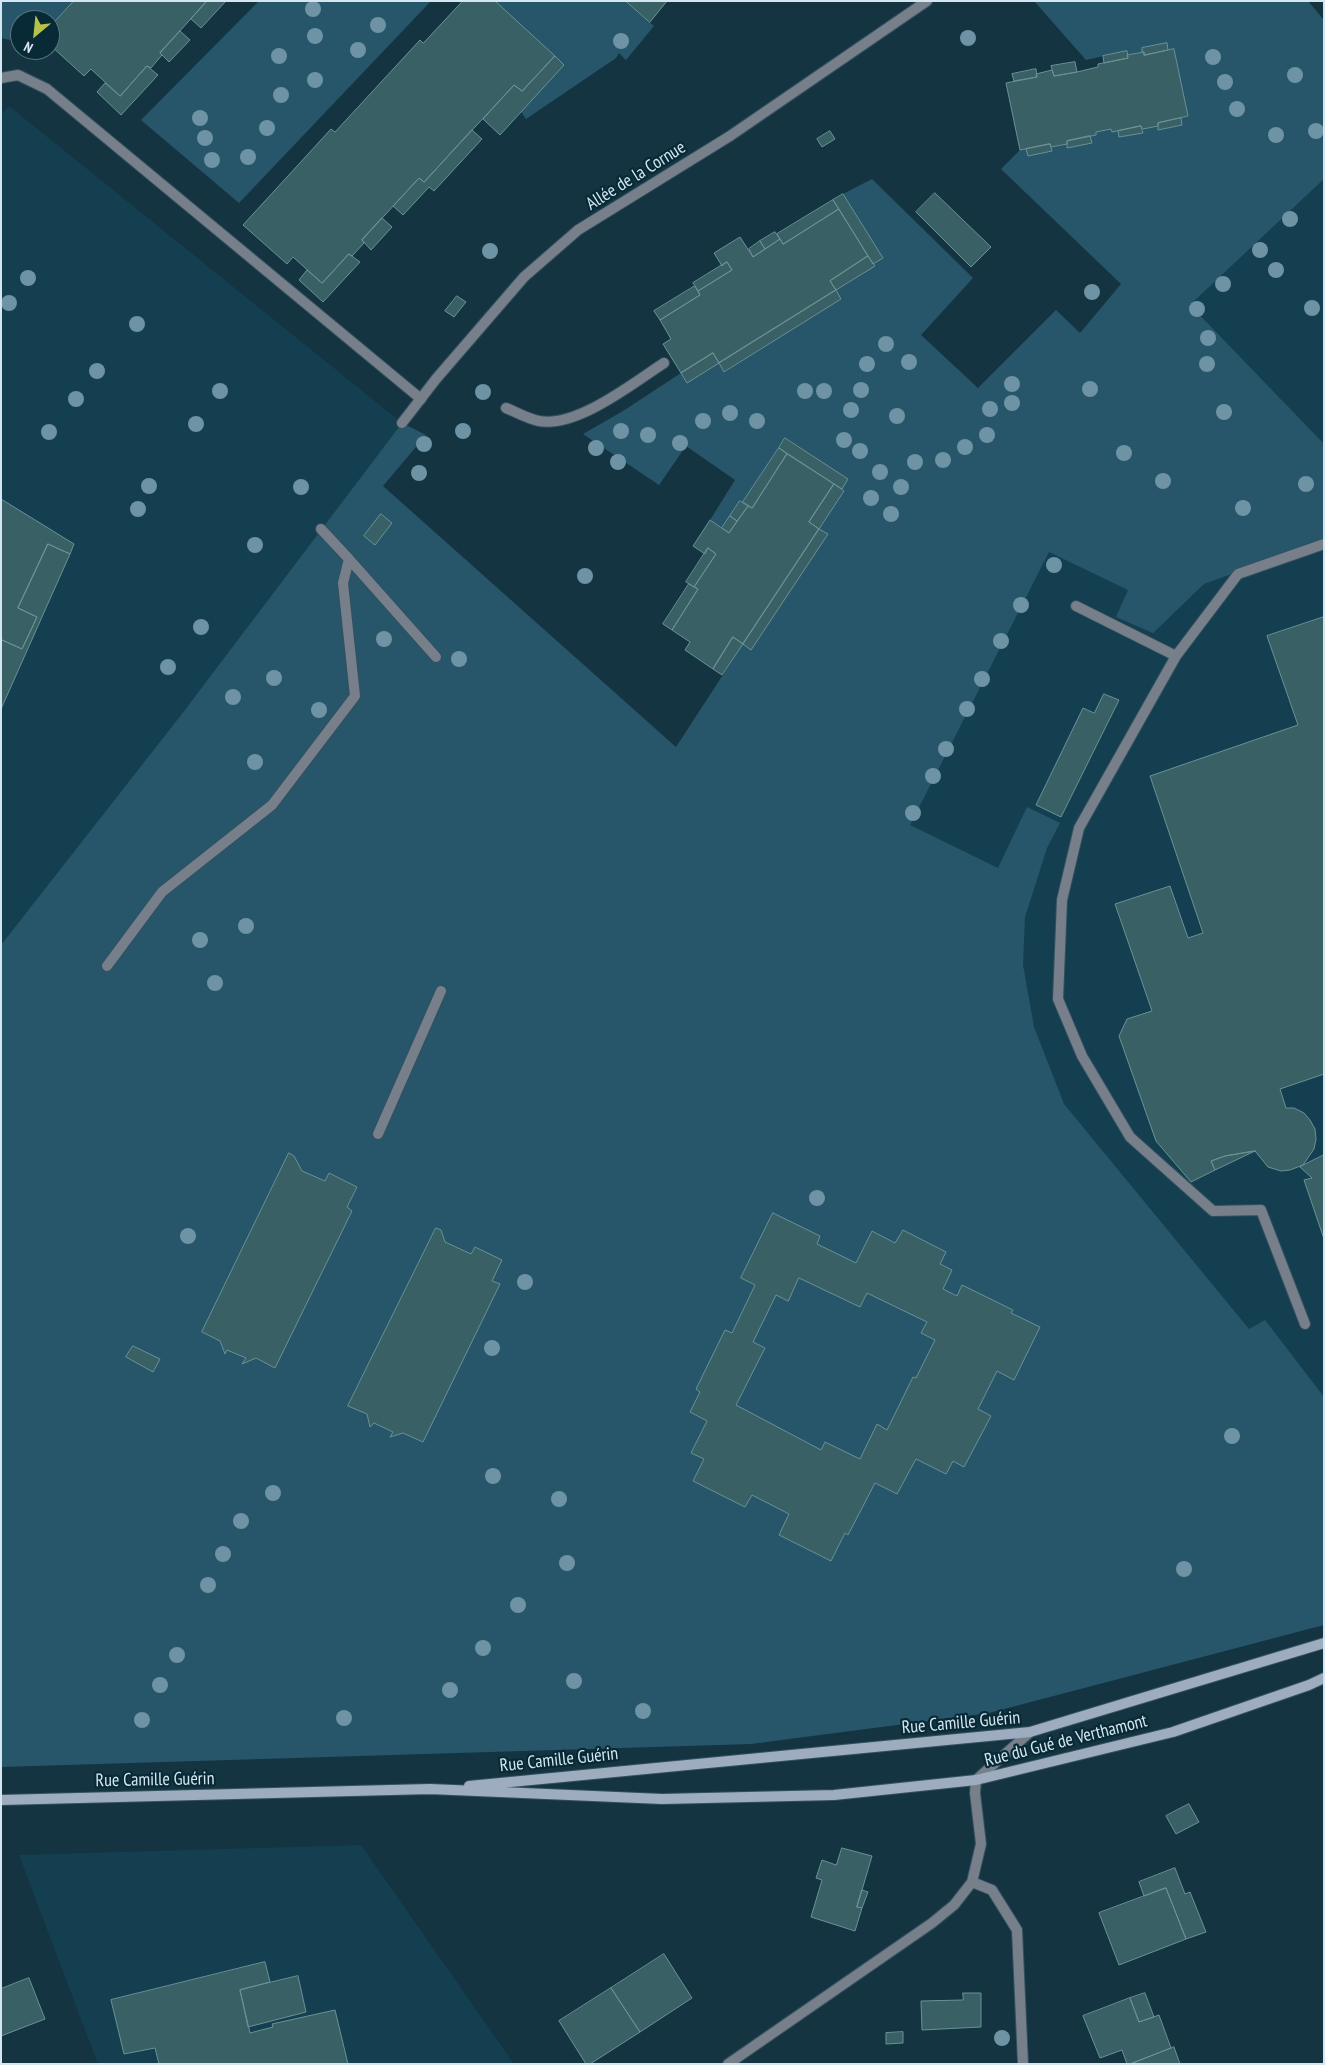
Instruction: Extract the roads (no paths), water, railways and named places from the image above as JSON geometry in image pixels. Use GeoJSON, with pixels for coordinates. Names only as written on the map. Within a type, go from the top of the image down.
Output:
{"type":"FeatureCollection","features":[{"type":"Feature","properties":{"kind":"main road","name":"Rue du Gué de Verthamont"},"geometry":{"type":"LineString","coordinates":[[1030,1732],[1324,1643]]}},
{"type":"Feature","properties":{"kind":"main road","name":"Rue du Gué de Verthamont"},"geometry":{"type":"LineString","coordinates":[[976,1780],[1173,1732],[1310,1685],[1324,1678]]}},
{"type":"Feature","properties":{"kind":"main road","name":"Rue Camille Guérin"},"geometry":{"type":"LineString","coordinates":[[430,1790],[1030,1732]]}},
{"type":"Feature","properties":{"kind":"main road","name":"Rue Camille Guérin"},"geometry":{"type":"LineString","coordinates":[[1,1800],[430,1790],[662,1799],[834,1795],[976,1780]]}},
{"type":"Feature","properties":{"kind":"street","name":"Allée de la Cornue"},"geometry":{"type":"LineString","coordinates":[[402,423],[524,277],[578,230],[730,136],[922,3]]}},
{"type":"Feature","properties":{"kind":"street"},"geometry":{"type":"LineString","coordinates":[[1,78],[18,75],[48,89],[421,399]]}},
{"type":"Feature","properties":{"kind":"street"},"geometry":{"type":"LineString","coordinates":[[506,408],[539,421],[559,420],[586,413],[664,363]]}},
{"type":"Feature","properties":{"kind":"street"},"geometry":{"type":"LineString","coordinates":[[321,530],[436,657]]}},
{"type":"Feature","properties":{"kind":"street"},"geometry":{"type":"LineString","coordinates":[[1305,1324],[1261,1210],[1213,1211],[1130,1137],[1082,1056],[1058,999],[1062,900],[1079,828],[1176,656],[1238,574],[1324,544]]}},
{"type":"Feature","properties":{"kind":"street"},"geometry":{"type":"LineString","coordinates":[[107,966],[162,892],[272,805],[355,696],[343,583],[349,559]]}},
{"type":"Feature","properties":{"kind":"street"},"geometry":{"type":"LineString","coordinates":[[1076,606],[1176,656]]}},
{"type":"Feature","properties":{"kind":"street"},"geometry":{"type":"LineString","coordinates":[[378,1134],[441,991]]}},
{"type":"Feature","properties":{"kind":"street","name":"Rue Camille Guérin"},"geometry":{"type":"LineString","coordinates":[[976,1780],[1030,1732]]}},
{"type":"Feature","properties":{"kind":"street","name":"Rue du Gué de Verthamont"},"geometry":{"type":"LineString","coordinates":[[728,2064],[932,1923],[954,1904],[972,1882],[981,1844],[975,1793],[976,1780]]}},
{"type":"Feature","properties":{"kind":"street"},"geometry":{"type":"LineString","coordinates":[[972,1882],[992,1890],[1017,1930],[1023,2064]]}}]}
